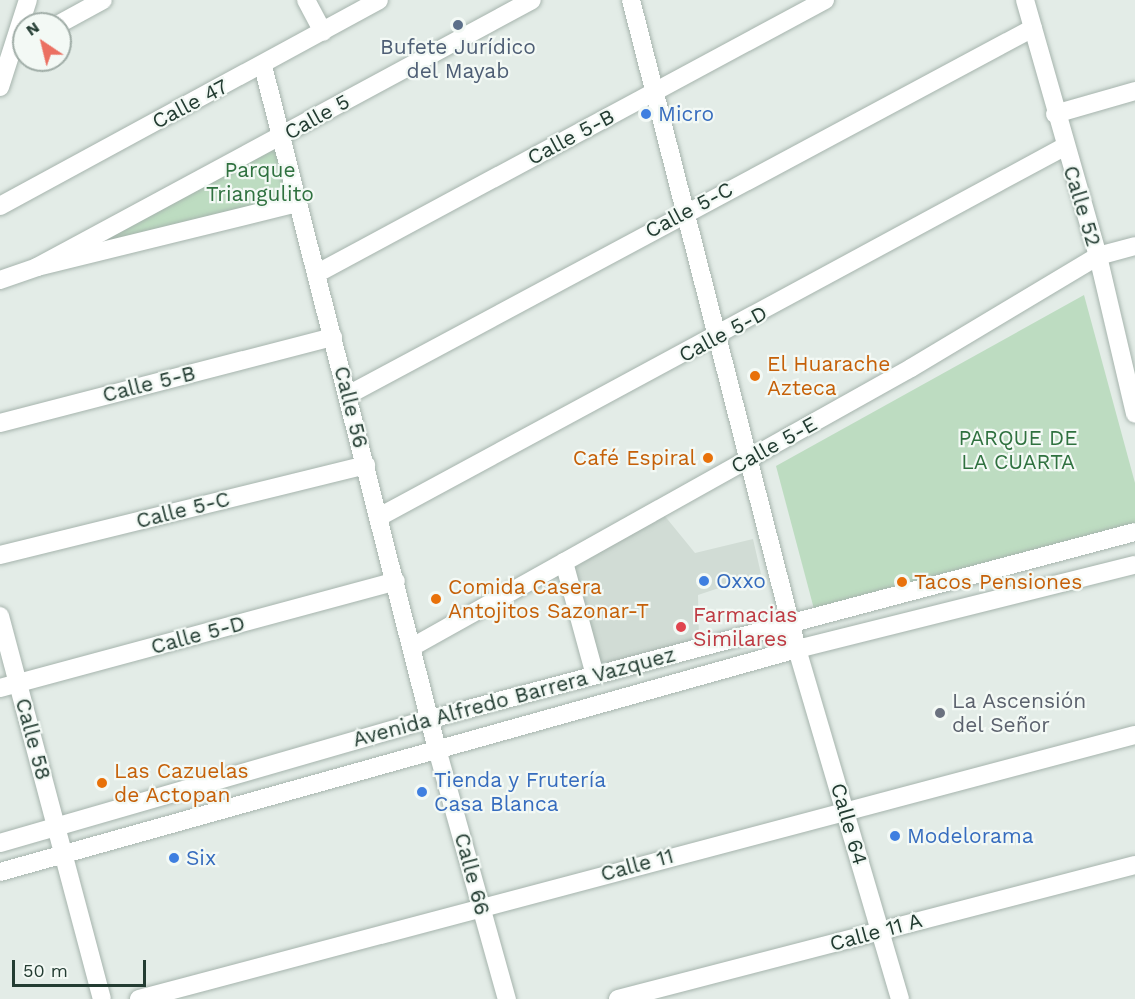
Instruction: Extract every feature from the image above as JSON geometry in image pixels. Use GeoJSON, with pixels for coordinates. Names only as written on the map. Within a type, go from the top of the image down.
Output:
{"type":"FeatureCollection","features":[{"type":"Feature","properties":{"kind":"street"},"geometry":{"type":"LineString","coordinates":[[72,17],[103,0]]}},
{"type":"Feature","properties":{"kind":"street"},"geometry":{"type":"LineString","coordinates":[[306,0],[323,32]]}},
{"type":"Feature","properties":{"kind":"street","name":"Calle 47"},"geometry":{"type":"LineString","coordinates":[[0,206],[263,66],[379,0]]}},
{"type":"Feature","properties":{"kind":"street","name":"Calle 5"},"geometry":{"type":"LineString","coordinates":[[37,267],[532,0]]}},
{"type":"Feature","properties":{"kind":"street","name":"Calle 64"},"geometry":{"type":"LineString","coordinates":[[631,0],[792,622],[797,649],[900,999]]}},
{"type":"Feature","properties":{"kind":"street","name":"Calle 5-B"},"geometry":{"type":"LineString","coordinates":[[316,274],[825,0]]}},
{"type":"Feature","properties":{"kind":"street","name":"Calle 52"},"geometry":{"type":"LineString","coordinates":[[1025,0],[1064,147],[1098,256],[1132,391],[1135,414]]}},
{"type":"Feature","properties":{"kind":"street","name":"Calle 5-C"},"geometry":{"type":"LineString","coordinates":[[348,395],[685,212],[1033,28]]}},
{"type":"Feature","properties":{"kind":"street"},"geometry":{"type":"LineString","coordinates":[[0,87],[12,49]]}},
{"type":"Feature","properties":{"kind":"street","name":"Calle 56"},"geometry":{"type":"LineString","coordinates":[[263,66],[414,646],[438,749]]}},
{"type":"Feature","properties":{"kind":"street"},"geometry":{"type":"LineString","coordinates":[[1055,114],[1135,91]]}},
{"type":"Feature","properties":{"kind":"street","name":"Calle 5-D"},"geometry":{"type":"LineString","coordinates":[[379,517],[718,337],[1064,147]]}},
{"type":"Feature","properties":{"kind":"street","name":"Calle 5"},"geometry":{"type":"LineString","coordinates":[[0,280],[37,267],[298,203]]}},
{"type":"Feature","properties":{"kind":"street","name":"Calle 5-E"},"geometry":{"type":"LineString","coordinates":[[414,646],[911,368],[1098,256],[1135,246]]}},
{"type":"Feature","properties":{"kind":"street","name":"Calle 5-B"},"geometry":{"type":"LineString","coordinates":[[0,423],[333,337]]}},
{"type":"Feature","properties":{"kind":"street","name":"Calle 5-C"},"geometry":{"type":"LineString","coordinates":[[0,555],[366,465]]}},
{"type":"Feature","properties":{"kind":"street","name":"Avenida Alfredo Barrera Vazquez"},"geometry":{"type":"LineString","coordinates":[[0,843],[431,719],[1135,532]]}},
{"type":"Feature","properties":{"kind":"street"},"geometry":{"type":"LineString","coordinates":[[564,562],[595,675]]}},
{"type":"Feature","properties":{"kind":"street","name":"Avenida Alfredo Barrera Vazquez"},"geometry":{"type":"LineString","coordinates":[[0,872],[62,858],[438,749],[797,649],[1135,565]]}},
{"type":"Feature","properties":{"kind":"street","name":"Calle 5-D"},"geometry":{"type":"LineString","coordinates":[[0,688],[396,581]]}},
{"type":"Feature","properties":{"kind":"street","name":"Calle 58"},"geometry":{"type":"LineString","coordinates":[[0,616],[57,828],[62,858],[102,999]]}},
{"type":"Feature","properties":{"kind":"street","name":"Calle 11"},"geometry":{"type":"LineString","coordinates":[[139,999],[481,905],[1135,735]]}},
{"type":"Feature","properties":{"kind":"street","name":"Calle 66"},"geometry":{"type":"LineString","coordinates":[[438,749],[507,999]]}},
{"type":"Feature","properties":{"kind":"street","name":"Calle 11 A"},"geometry":{"type":"LineString","coordinates":[[618,999],[1135,865]]}},
{"type":"Feature","properties":{"kind":"shaded area"},"geometry":{"type":"Polygon","coordinates":[[[664,515],[695,553],[753,539],[761,574],[698,595],[699,641],[600,672],[570,570],[664,515]]]}},
{"type":"Feature","properties":{"kind":"green space","name":"Parque Triangulito"},"geometry":{"type":"Polygon","coordinates":[[[277,146],[292,199],[84,249],[277,146]]]}},
{"type":"Feature","properties":{"kind":"green space","name":"PARQUE DE LA CUARTA"},"geometry":{"type":"Polygon","coordinates":[[[1084,295],[1135,483],[1135,527],[814,609],[776,466],[1084,295]]]}},
{"type":"Feature","properties":{"kind":"place","name":"Bufete Jurídico del Mayab"},"geometry":{"type":"Point","coordinates":[458,25]}},
{"type":"Feature","properties":{"kind":"place","name":"Micro"},"geometry":{"type":"Point","coordinates":[646,114]}},
{"type":"Feature","properties":{"kind":"place","name":"El Huarache Azteca"},"geometry":{"type":"Point","coordinates":[755,376]}},
{"type":"Feature","properties":{"kind":"place","name":"Café Espiral"},"geometry":{"type":"Point","coordinates":[708,458]}},
{"type":"Feature","properties":{"kind":"place","name":"Oxxo"},"geometry":{"type":"Point","coordinates":[704,581]}},
{"type":"Feature","properties":{"kind":"place","name":"Tacos Pensiones"},"geometry":{"type":"Point","coordinates":[902,582]}},
{"type":"Feature","properties":{"kind":"place","name":"Comida Casera Antojitos Sazonar-T"},"geometry":{"type":"Point","coordinates":[436,599]}},
{"type":"Feature","properties":{"kind":"place","name":"Farmacias Similares"},"geometry":{"type":"Point","coordinates":[681,627]}},
{"type":"Feature","properties":{"kind":"place","name":"La Ascensión del Señor"},"geometry":{"type":"Point","coordinates":[940,713]}},
{"type":"Feature","properties":{"kind":"place","name":"Las Cazuelas de Actopan"},"geometry":{"type":"Point","coordinates":[102,783]}},
{"type":"Feature","properties":{"kind":"place","name":"Tienda y Frutería Casa Blanca"},"geometry":{"type":"Point","coordinates":[422,792]}},
{"type":"Feature","properties":{"kind":"place","name":"Modelorama"},"geometry":{"type":"Point","coordinates":[895,836]}},
{"type":"Feature","properties":{"kind":"place","name":"Six"},"geometry":{"type":"Point","coordinates":[174,858]}}]}
